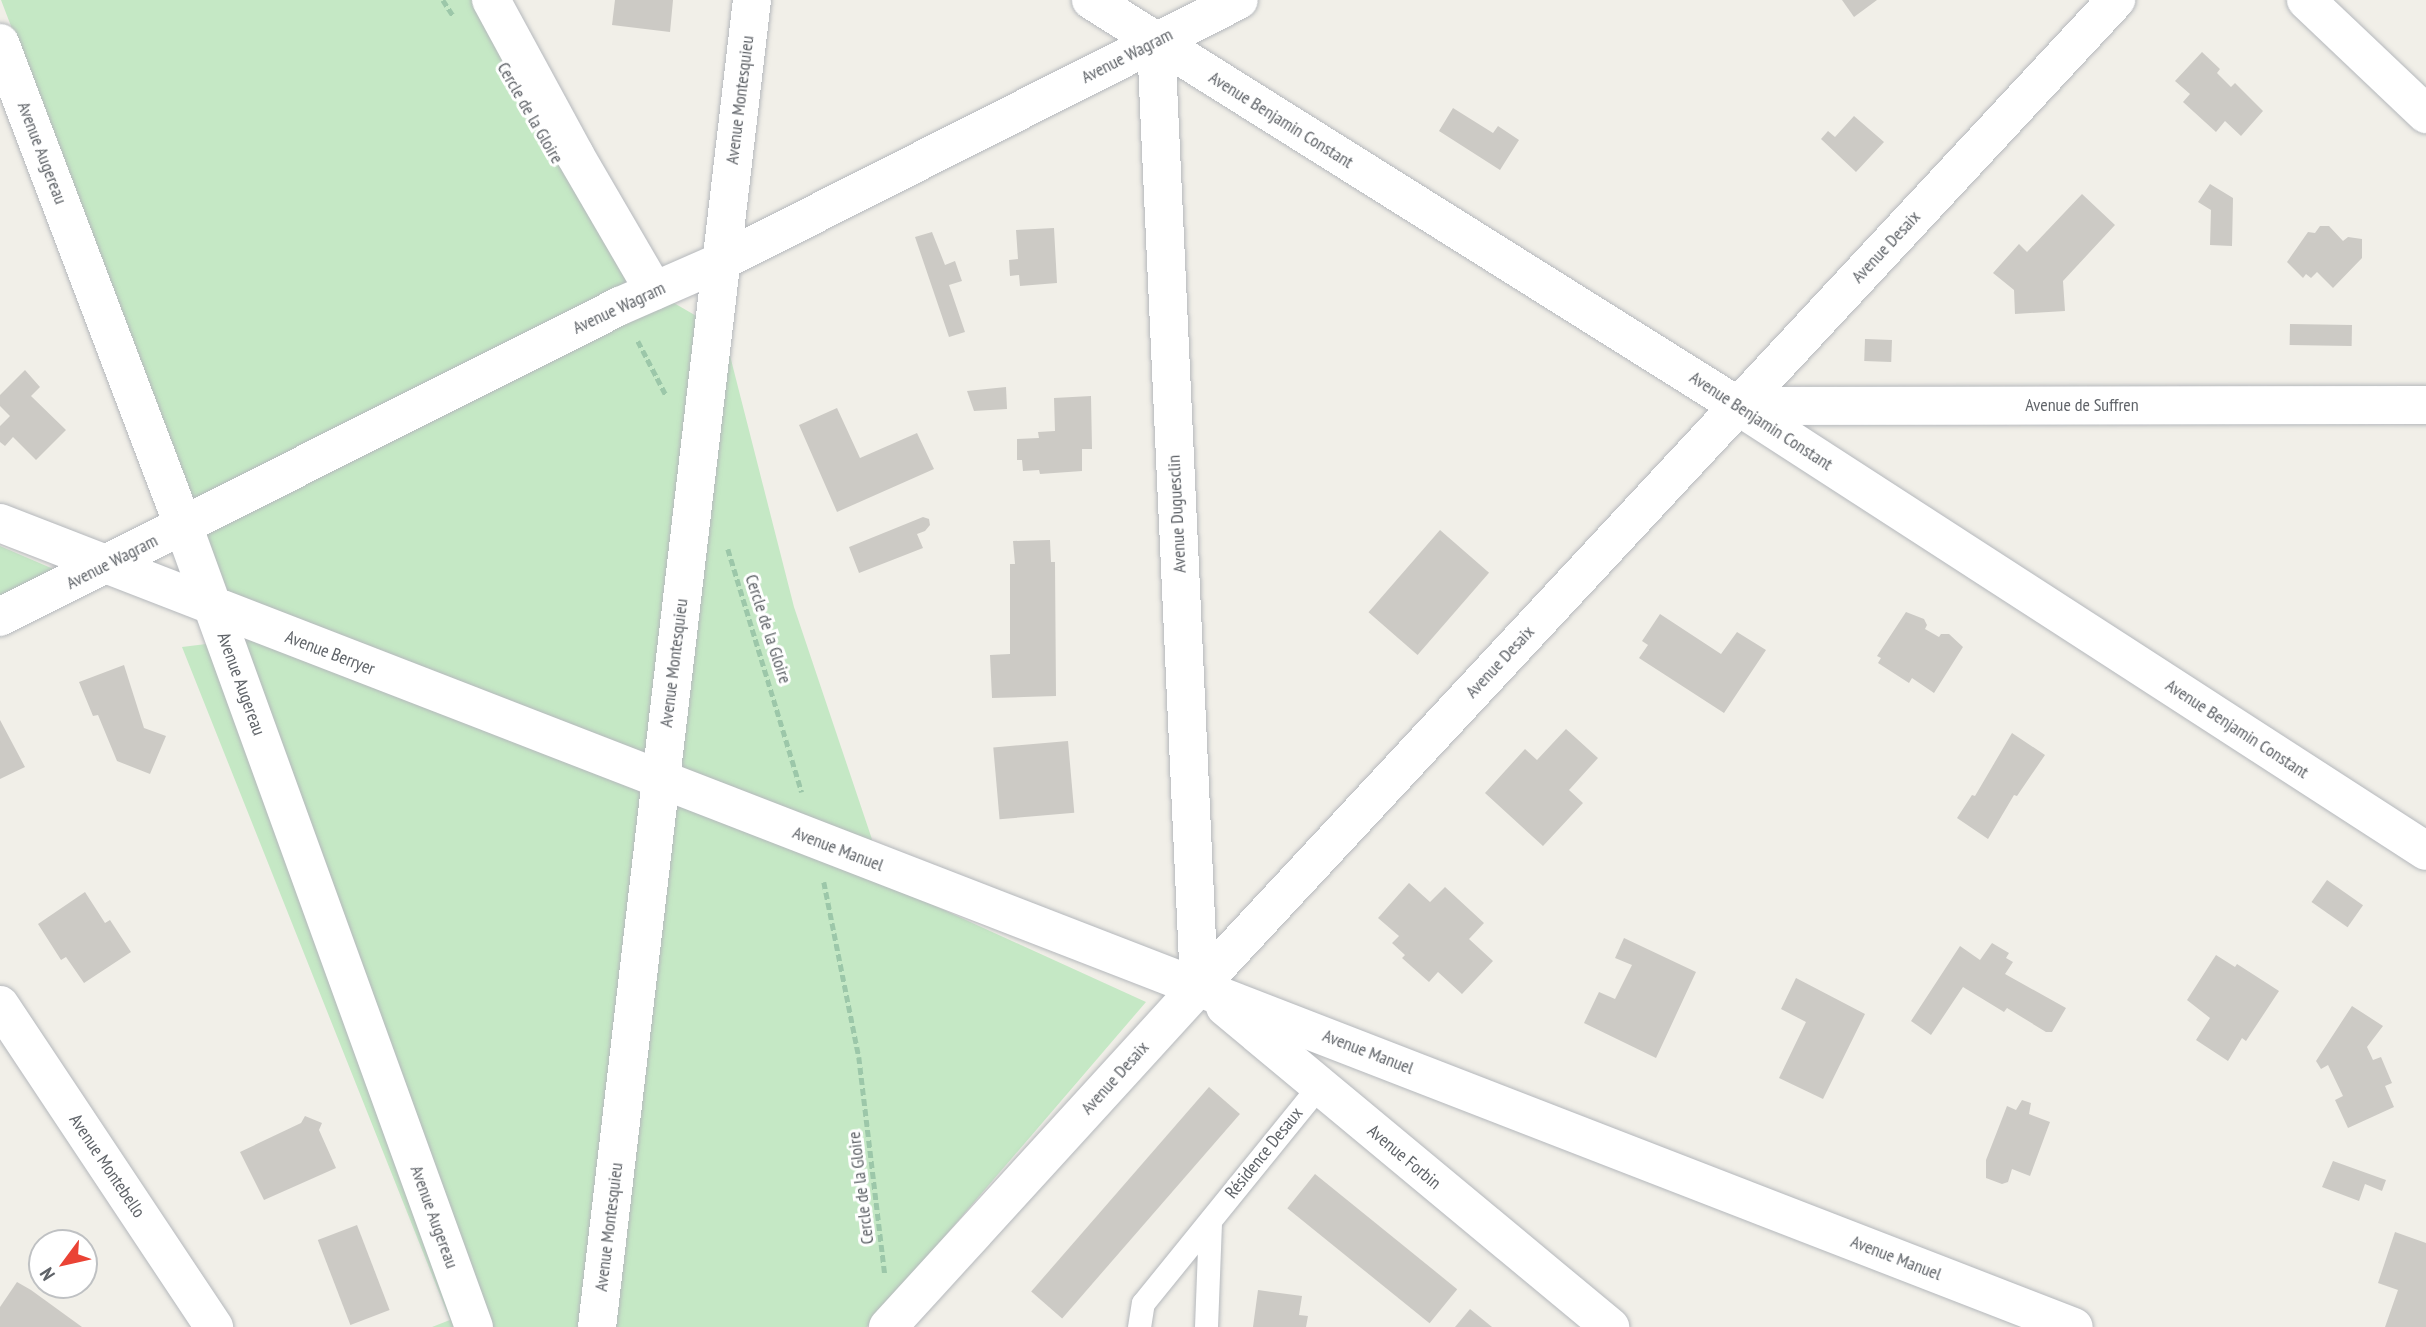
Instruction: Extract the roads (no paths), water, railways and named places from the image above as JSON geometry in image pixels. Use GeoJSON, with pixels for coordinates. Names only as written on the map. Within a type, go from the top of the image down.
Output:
{"type":"FeatureCollection","features":[{"type":"Feature","properties":{"kind":"street"},"geometry":{"type":"LineString","coordinates":[[491,0],[575,155],[654,291]]}},
{"type":"Feature","properties":{"kind":"street","name":"Avenue Montesquieu"},"geometry":{"type":"LineString","coordinates":[[597,1327],[752,0]]}},
{"type":"Feature","properties":{"kind":"street","name":"Avenue Benjamin Constant"},"geometry":{"type":"LineString","coordinates":[[1091,0],[1738,406],[2426,851]]}},
{"type":"Feature","properties":{"kind":"street","name":"Avenue Wagram"},"geometry":{"type":"LineString","coordinates":[[0,617],[620,306],[720,262],[1239,0]]}},
{"type":"Feature","properties":{"kind":"street","name":"Avenue Desaix"},"geometry":{"type":"LineString","coordinates":[[889,1327],[1199,986],[2116,0]]}},
{"type":"Feature","properties":{"kind":"street"},"geometry":{"type":"LineString","coordinates":[[2306,0],[2426,114]]}},
{"type":"Feature","properties":{"kind":"street","name":"Avenue Duguesclin"},"geometry":{"type":"LineString","coordinates":[[1156,41],[1199,986]]}},
{"type":"Feature","properties":{"kind":"street","name":"Avenue Augereau"},"geometry":{"type":"LineString","coordinates":[[0,43],[183,525],[474,1327]]}},
{"type":"Feature","properties":{"kind":"street","name":"Avenue de Suffren"},"geometry":{"type":"LineString","coordinates":[[1738,406],[2426,405]]}},
{"type":"Feature","properties":{"kind":"street","name":"Avenue Berryer"},"geometry":{"type":"LineString","coordinates":[[0,523],[213,608],[661,779]]}},
{"type":"Feature","properties":{"kind":"street","name":"Avenue Manuel"},"geometry":{"type":"LineString","coordinates":[[661,779],[2074,1327]]}},
{"type":"Feature","properties":{"kind":"street","name":"Avenue Forbin"},"geometry":{"type":"LineString","coordinates":[[1199,986],[1610,1327]]}},
{"type":"Feature","properties":{"kind":"street","name":"Avenue Montebello"},"geometry":{"type":"LineString","coordinates":[[0,1005],[214,1327]]}},
{"type":"Feature","properties":{"kind":"lane","name":"Résidence Desaux"},"geometry":{"type":"LineString","coordinates":[[1139,1327],[1143,1303],[1319,1086]]}},
{"type":"Feature","properties":{"kind":"lane"},"geometry":{"type":"LineString","coordinates":[[1206,1327],[1210,1221]]}}]}
